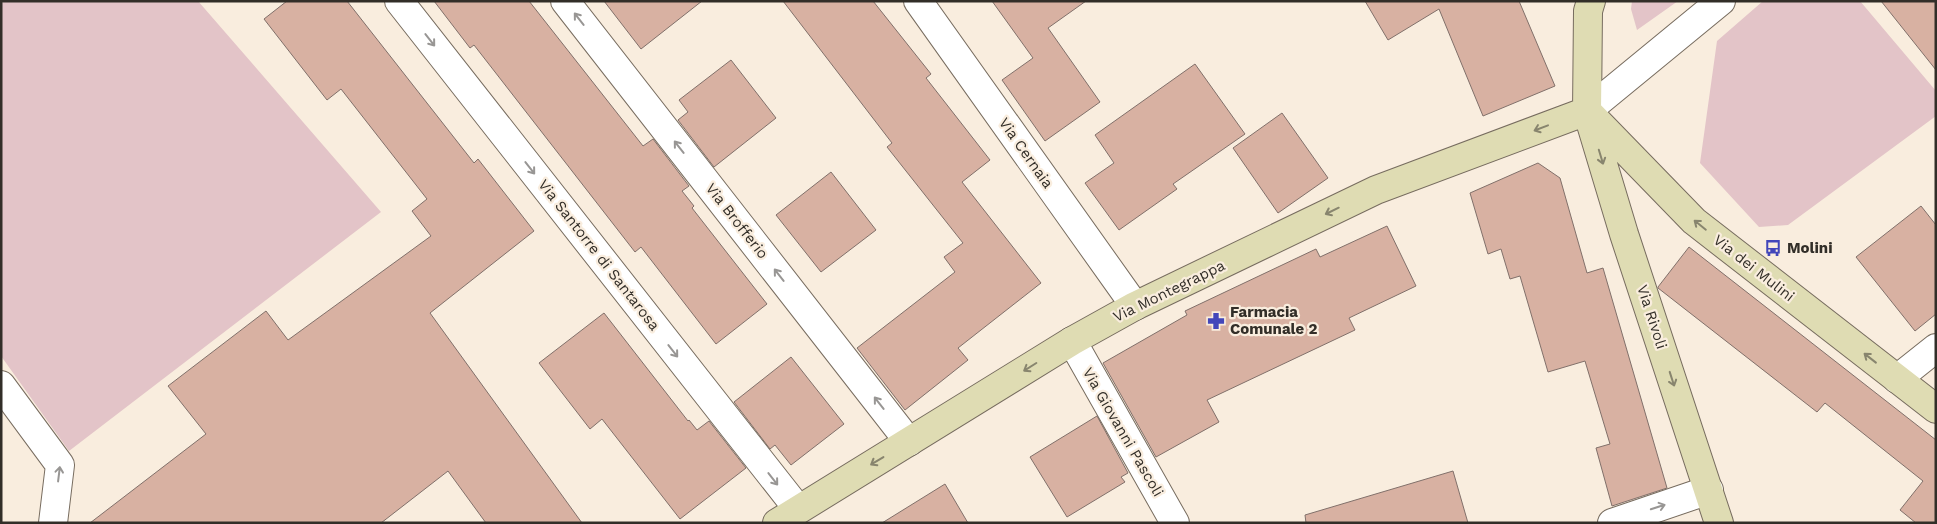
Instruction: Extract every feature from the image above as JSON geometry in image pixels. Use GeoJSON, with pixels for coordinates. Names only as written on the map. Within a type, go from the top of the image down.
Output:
{"type":"FeatureCollection","features":[{"type":"Feature","properties":{"kind":"street","name":"Via Santorre di Santarosa"},"geometry":{"type":"LineString","coordinates":[[400,1],[787,516]]}},
{"type":"Feature","properties":{"kind":"street","name":"Via Brofferio"},"geometry":{"type":"LineString","coordinates":[[565,1],[909,442]]}},
{"type":"Feature","properties":{"kind":"street","name":"Via Cernaia"},"geometry":{"type":"LineString","coordinates":[[918,1],[1135,306]]}},
{"type":"Feature","properties":{"kind":"street"},"geometry":{"type":"LineString","coordinates":[[1587,111],[1722,1]]}},
{"type":"Feature","properties":{"kind":"street","name":"Via Rivoli"},"geometry":{"type":"LineString","coordinates":[[1587,5],[1587,111],[1624,234],[1719,523]]}},
{"type":"Feature","properties":{"kind":"street","name":"Via Montegrappa"},"geometry":{"type":"LineString","coordinates":[[787,516],[1072,342],[1135,306],[1376,190],[1587,111]]}},
{"type":"Feature","properties":{"kind":"street","name":"Via dei Mulini"},"geometry":{"type":"LineString","coordinates":[[1587,111],[1694,221],[1936,409]]}},
{"type":"Feature","properties":{"kind":"street","name":"Via Giovanni Pascoli"},"geometry":{"type":"LineString","coordinates":[[1072,342],[1175,523]]}},
{"type":"Feature","properties":{"kind":"street"},"geometry":{"type":"LineString","coordinates":[[1897,379],[1936,348]]}},
{"type":"Feature","properties":{"kind":"street"},"geometry":{"type":"LineString","coordinates":[[1,384],[60,465],[53,523]]}},
{"type":"Feature","properties":{"kind":"street"},"geometry":{"type":"LineString","coordinates":[[1612,523],[1709,490]]}},
{"type":"Feature","properties":{"kind":"shaded area"},"geometry":{"type":"Polygon","coordinates":[[[5,1],[198,1],[381,212],[69,451],[1,356],[1,4],[5,1]]]}},
{"type":"Feature","properties":{"kind":"shaded area"},"geometry":{"type":"Polygon","coordinates":[[[1632,1],[1678,1],[1637,30],[1631,9],[1632,1]]]}},
{"type":"Feature","properties":{"kind":"shaded area"},"geometry":{"type":"Polygon","coordinates":[[[1763,1],[1860,1],[1936,91],[1936,116],[1788,225],[1759,227],[1700,163],[1717,41],[1763,1]]]}},
{"type":"Feature","properties":{"kind":"building"},"geometry":{"type":"Polygon","coordinates":[[[287,1],[347,1],[474,163],[478,159],[534,231],[430,313],[582,523],[486,523],[448,471],[381,523],[90,523],[206,434],[168,386],[266,311],[288,340],[431,236],[412,211],[427,199],[341,89],[327,100],[264,19],[287,1]]]}},
{"type":"Feature","properties":{"kind":"building"},"geometry":{"type":"Polygon","coordinates":[[[434,1],[529,1],[643,146],[653,139],[689,186],[682,191],[694,206],[692,208],[767,304],[716,344],[641,247],[635,252],[474,45],[470,48],[434,1]]]}},
{"type":"Feature","properties":{"kind":"building"},"geometry":{"type":"Polygon","coordinates":[[[604,1],[702,1],[641,49],[604,1]]]}},
{"type":"Feature","properties":{"kind":"building"},"geometry":{"type":"Polygon","coordinates":[[[783,1],[873,1],[931,74],[926,78],[990,160],[962,182],[1041,283],[958,348],[968,360],[905,410],[857,348],[955,272],[944,257],[963,243],[887,147],[892,143],[783,1]]]}},
{"type":"Feature","properties":{"kind":"building"},"geometry":{"type":"Polygon","coordinates":[[[992,1],[1086,1],[1048,28],[1100,102],[1045,141],[1002,80],[1033,58],[992,1]]]}},
{"type":"Feature","properties":{"kind":"building"},"geometry":{"type":"Polygon","coordinates":[[[1365,1],[1519,1],[1555,86],[1483,116],[1439,9],[1388,40],[1365,1]]]}},
{"type":"Feature","properties":{"kind":"building"},"geometry":{"type":"Polygon","coordinates":[[[1881,1],[1936,1],[1936,70],[1881,1]]]}},
{"type":"Feature","properties":{"kind":"building"},"geometry":{"type":"Polygon","coordinates":[[[731,60],[776,118],[714,167],[678,120],[688,112],[679,100],[731,60]]]}},
{"type":"Feature","properties":{"kind":"building"},"geometry":{"type":"Polygon","coordinates":[[[1195,64],[1245,134],[1173,184],[1177,189],[1119,230],[1085,183],[1114,163],[1095,135],[1195,64]]]}},
{"type":"Feature","properties":{"kind":"building"},"geometry":{"type":"Polygon","coordinates":[[[1282,113],[1328,178],[1278,213],[1233,148],[1282,113]]]}},
{"type":"Feature","properties":{"kind":"building"},"geometry":{"type":"Polygon","coordinates":[[[1538,163],[1560,178],[1587,273],[1603,268],[1667,488],[1612,506],[1596,448],[1610,444],[1585,361],[1548,372],[1520,276],[1510,279],[1501,249],[1488,254],[1470,193],[1538,163]]]}},
{"type":"Feature","properties":{"kind":"building"},"geometry":{"type":"Polygon","coordinates":[[[831,172],[876,230],[821,272],[776,215],[831,172]]]}},
{"type":"Feature","properties":{"kind":"building"},"geometry":{"type":"Polygon","coordinates":[[[1921,206],[1936,225],[1936,314],[1915,331],[1856,257],[1921,206]]]}},
{"type":"Feature","properties":{"kind":"building"},"geometry":{"type":"Polygon","coordinates":[[[1387,226],[1416,286],[1349,318],[1355,330],[1207,400],[1219,422],[1156,457],[1103,363],[1187,315],[1185,311],[1316,249],[1320,257],[1387,226]]]}},
{"type":"Feature","properties":{"kind":"building"},"geometry":{"type":"Polygon","coordinates":[[[1689,247],[1936,440],[1936,523],[1916,523],[1900,510],[1923,481],[1825,403],[1817,412],[1658,288],[1689,247]]]}},
{"type":"Feature","properties":{"kind":"building"},"geometry":{"type":"Polygon","coordinates":[[[604,313],[688,421],[697,430],[709,421],[746,468],[680,519],[602,419],[590,429],[539,363],[604,313]]]}},
{"type":"Feature","properties":{"kind":"building"},"geometry":{"type":"Polygon","coordinates":[[[791,357],[844,424],[791,465],[775,445],[770,449],[734,402],[791,357]]]}},
{"type":"Feature","properties":{"kind":"building"},"geometry":{"type":"Polygon","coordinates":[[[1097,416],[1128,473],[1121,477],[1125,482],[1067,517],[1030,457],[1097,416]]]}},
{"type":"Feature","properties":{"kind":"building"},"geometry":{"type":"Polygon","coordinates":[[[1453,471],[1468,523],[1306,523],[1305,515],[1453,471]]]}},
{"type":"Feature","properties":{"kind":"building"},"geometry":{"type":"Polygon","coordinates":[[[945,484],[968,523],[882,523],[945,484]]]}},
{"type":"Feature","properties":{"kind":"place","name":"Molini"},"geometry":{"type":"Point","coordinates":[1773,248]}},
{"type":"Feature","properties":{"kind":"place","name":"Farmacia Comunale 2"},"geometry":{"type":"Point","coordinates":[1216,321]}}]}
